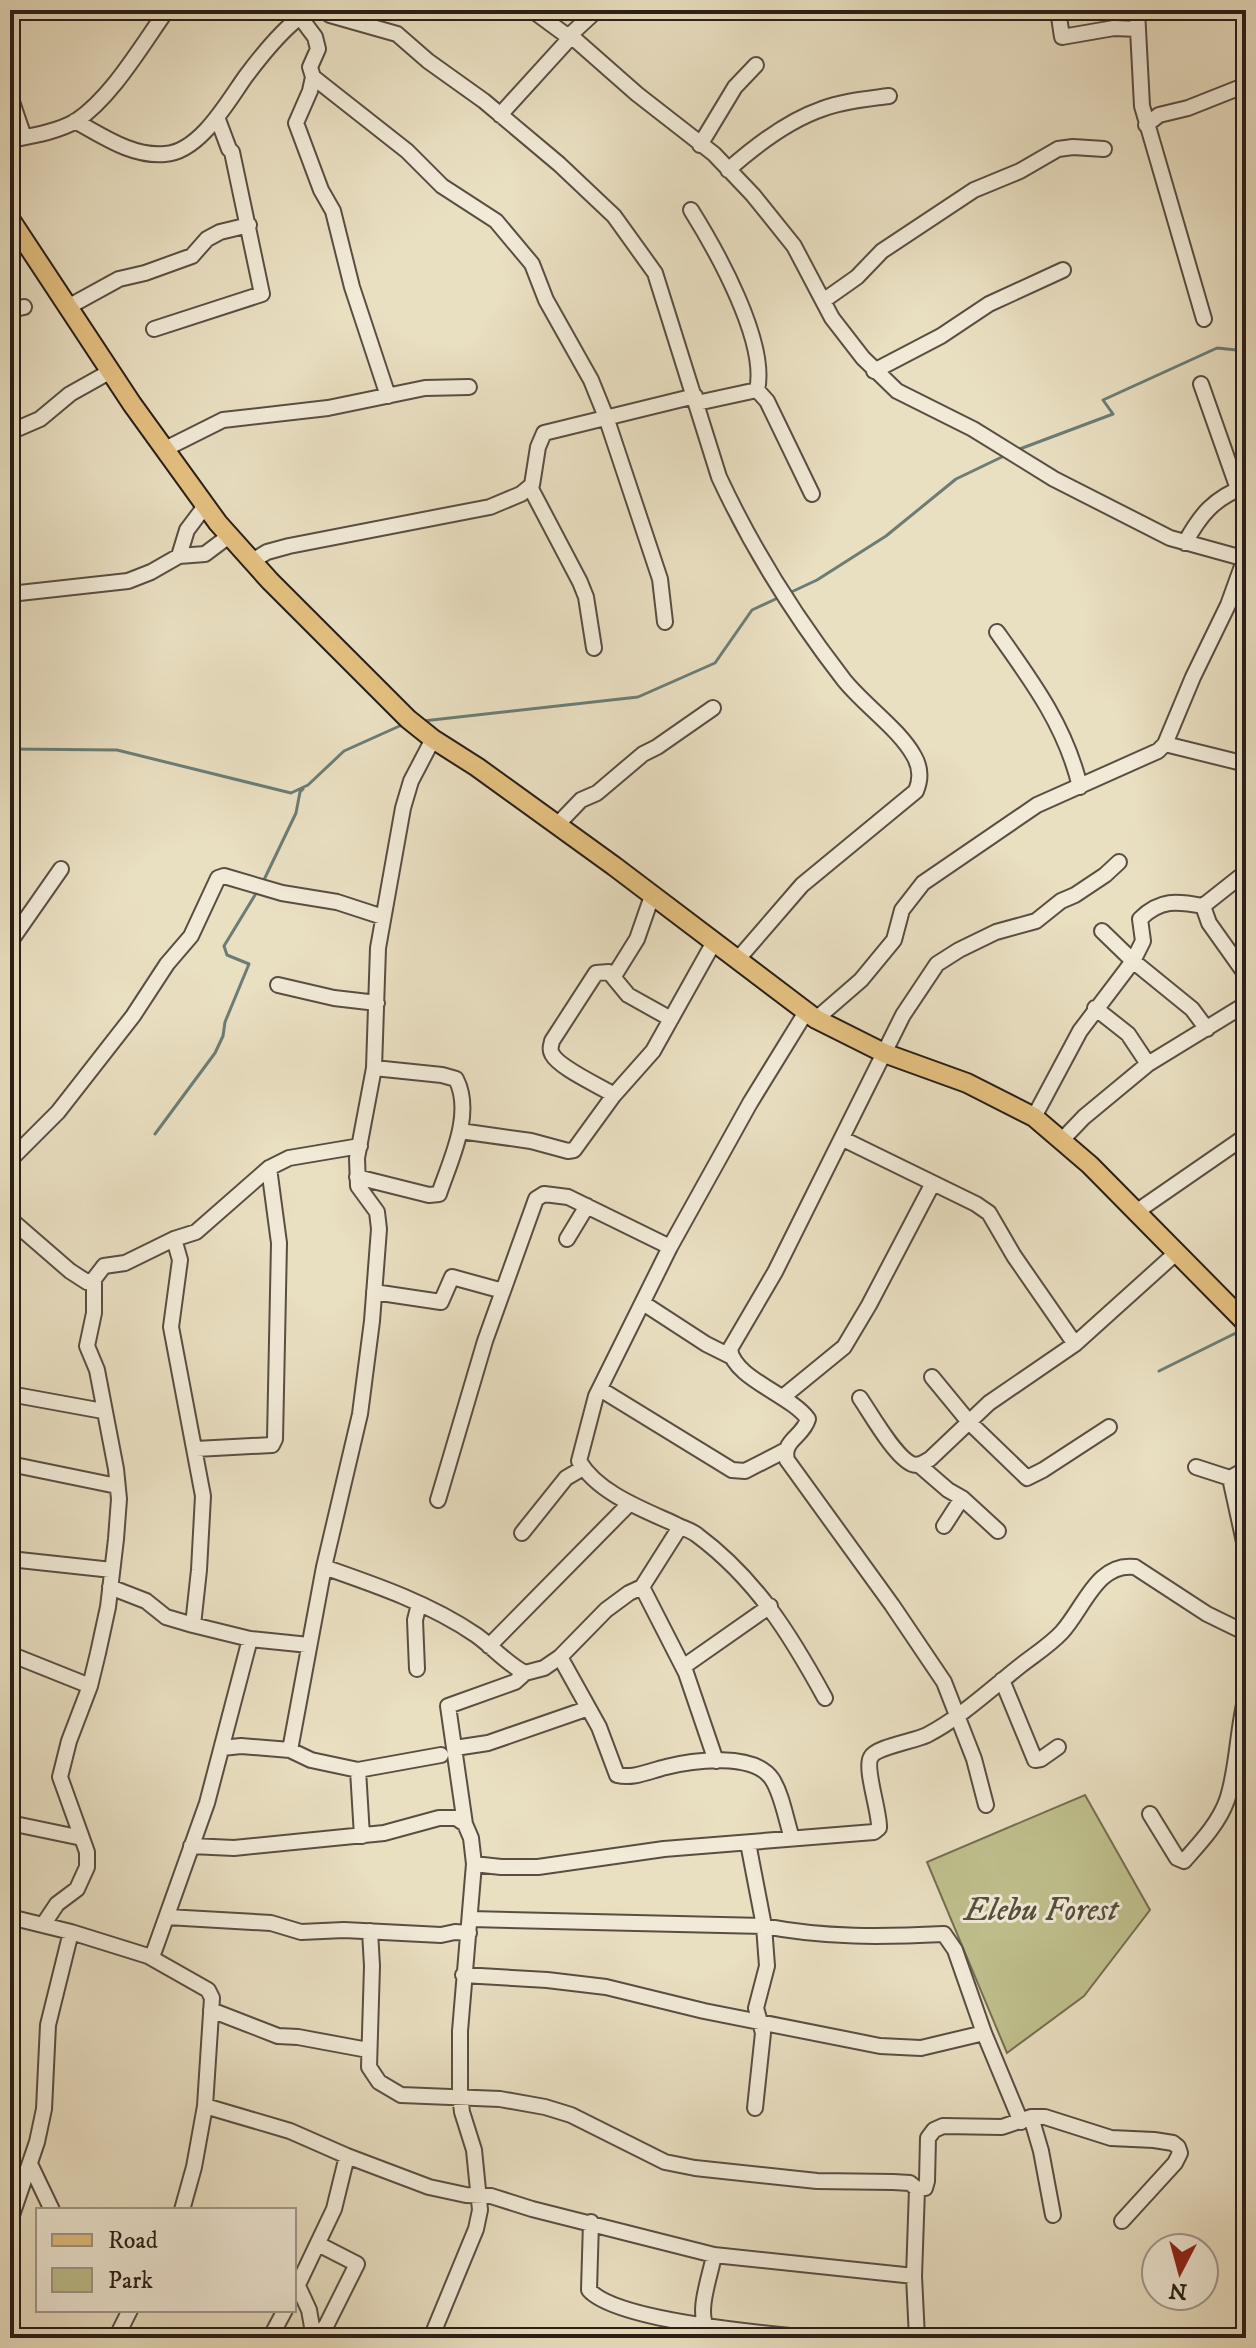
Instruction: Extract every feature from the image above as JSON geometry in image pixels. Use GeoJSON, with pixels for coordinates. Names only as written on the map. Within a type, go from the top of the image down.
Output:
{"type":"FeatureCollection","features":[{"type":"Feature","properties":{"kind":"main road"},"geometry":{"type":"LineString","coordinates":[[12,225],[165,449],[229,536],[408,719],[557,825],[811,1015],[884,1053],[967,1083],[1034,1117],[1062,1140],[1246,1323]]}},
{"type":"Feature","properties":{"kind":"street"},"geometry":{"type":"LineString","coordinates":[[10,96],[17,139],[75,121],[101,99],[167,10]]}},
{"type":"Feature","properties":{"kind":"street"},"geometry":{"type":"LineString","coordinates":[[324,10],[330,15],[397,34],[428,61],[484,101],[594,195],[642,254],[655,273],[719,477],[780,587],[843,678],[913,754],[920,768],[916,791],[904,804],[802,885],[738,959]]}},
{"type":"Feature","properties":{"kind":"street"},"geometry":{"type":"LineString","coordinates":[[532,10],[570,36],[714,154],[794,246],[832,318],[874,371],[907,398],[973,429],[1054,479],[1185,543],[1246,558],[1165,744],[1158,751],[1037,805],[923,883],[902,910],[894,940],[861,980],[811,1015],[750,1103],[670,1247],[600,1389],[579,1461],[583,1468],[630,1503],[695,1533],[748,1579],[770,1606],[825,1698]]}},
{"type":"Feature","properties":{"kind":"street"},"geometry":{"type":"LineString","coordinates":[[500,115],[597,10]]}},
{"type":"Feature","properties":{"kind":"street"},"geometry":{"type":"LineString","coordinates":[[1058,10],[1062,37],[1114,28],[1138,29]]}},
{"type":"Feature","properties":{"kind":"street"},"geometry":{"type":"LineString","coordinates":[[1137,10],[1139,87],[1146,125],[1204,319]]}},
{"type":"Feature","properties":{"kind":"street"},"geometry":{"type":"LineString","coordinates":[[75,121],[108,142],[145,153],[168,155],[197,140],[248,74],[302,13],[318,49],[310,67],[313,77],[310,91],[296,123],[321,190],[333,211],[352,287],[388,396]]}},
{"type":"Feature","properties":{"kind":"street"},"geometry":{"type":"LineString","coordinates":[[700,145],[735,87],[756,65]]}},
{"type":"Feature","properties":{"kind":"street"},"geometry":{"type":"LineString","coordinates":[[313,77],[407,151],[442,186],[496,221],[532,264],[546,300],[591,380],[606,417],[660,579],[665,622]]}},
{"type":"Feature","properties":{"kind":"street"},"geometry":{"type":"LineString","coordinates":[[1146,125],[1159,115],[1188,108],[1246,85]]}},
{"type":"Feature","properties":{"kind":"street"},"geometry":{"type":"LineString","coordinates":[[728,170],[754,146],[821,109],[889,96]]}},
{"type":"Feature","properties":{"kind":"street"},"geometry":{"type":"LineString","coordinates":[[154,329],[262,294],[232,152],[217,117]]}},
{"type":"Feature","properties":{"kind":"street"},"geometry":{"type":"LineString","coordinates":[[823,301],[857,277],[882,251],[974,190],[1020,171],[1058,149],[1104,149]]}},
{"type":"Feature","properties":{"kind":"street"},"geometry":{"type":"LineString","coordinates":[[691,210],[715,248],[738,297],[758,368],[757,390],[767,401],[812,494]]}},
{"type":"Feature","properties":{"kind":"street"},"geometry":{"type":"LineString","coordinates":[[68,307],[119,279],[192,256],[207,239],[220,232],[249,225]]}},
{"type":"Feature","properties":{"kind":"street"},"geometry":{"type":"LineString","coordinates":[[874,371],[941,336],[989,304],[1063,270]]}},
{"type":"Feature","properties":{"kind":"street"},"geometry":{"type":"LineString","coordinates":[[10,432],[40,419],[70,394],[111,371]]}},
{"type":"Feature","properties":{"kind":"street"},"geometry":{"type":"LineString","coordinates":[[1185,543],[1199,517],[1242,488],[1201,384]]}},
{"type":"Feature","properties":{"kind":"street"},"geometry":{"type":"LineString","coordinates":[[165,449],[223,420],[328,408],[425,388],[469,387]]}},
{"type":"Feature","properties":{"kind":"street"},"geometry":{"type":"LineString","coordinates":[[594,648],[586,597],[530,487],[540,436],[606,417],[757,390]]}},
{"type":"Feature","properties":{"kind":"street"},"geometry":{"type":"LineString","coordinates":[[252,561],[267,552],[289,546],[490,507],[530,487]]}},
{"type":"Feature","properties":{"kind":"street"},"geometry":{"type":"LineString","coordinates":[[179,556],[187,530],[205,506]]}},
{"type":"Feature","properties":{"kind":"street"},"geometry":{"type":"LineString","coordinates":[[10,594],[128,581],[179,556],[205,554],[229,536]]}},
{"type":"Feature","properties":{"kind":"street"},"geometry":{"type":"LineString","coordinates":[[997,632],[1039,690],[1056,721],[1071,752],[1080,787]]}},
{"type":"Feature","properties":{"kind":"street"},"geometry":{"type":"LineString","coordinates":[[557,825],[581,800],[597,793],[643,754],[713,708]]}},
{"type":"Feature","properties":{"kind":"street"},"geometry":{"type":"LineString","coordinates":[[290,1750],[324,1567],[360,1414],[379,1249],[377,1212],[362,1193],[357,1177],[374,1068],[378,948],[403,808],[417,768],[433,739]]}},
{"type":"Feature","properties":{"kind":"street"},"geometry":{"type":"LineString","coordinates":[[1165,744],[1246,764]]}},
{"type":"Feature","properties":{"kind":"street"},"geometry":{"type":"LineString","coordinates":[[730,1356],[733,1340],[775,1272],[903,1015],[937,964],[996,932],[1036,921],[1054,906],[1105,875],[1119,862]]}},
{"type":"Feature","properties":{"kind":"street"},"geometry":{"type":"LineString","coordinates":[[10,942],[61,869]]}},
{"type":"Feature","properties":{"kind":"street"},"geometry":{"type":"LineString","coordinates":[[1034,1117],[1064,1058],[1095,1008],[1133,961],[1143,941],[1140,919],[1153,905],[1203,906],[1246,872]]}},
{"type":"Feature","properties":{"kind":"street"},"geometry":{"type":"LineString","coordinates":[[10,1160],[67,1101],[133,1016],[167,964],[191,936],[218,878],[224,876],[282,893],[337,902],[383,917]]}},
{"type":"Feature","properties":{"kind":"street"},"geometry":{"type":"LineString","coordinates":[[614,976],[637,939],[652,896]]}},
{"type":"Feature","properties":{"kind":"street"},"geometry":{"type":"LineString","coordinates":[[1203,906],[1209,923],[1246,975]]}},
{"type":"Feature","properties":{"kind":"street"},"geometry":{"type":"LineString","coordinates":[[1102,931],[1192,1009],[1207,1029]]}},
{"type":"Feature","properties":{"kind":"street"},"geometry":{"type":"LineString","coordinates":[[460,1131],[574,1150],[614,1095],[653,1051],[714,942]]}},
{"type":"Feature","properties":{"kind":"street"},"geometry":{"type":"LineString","coordinates":[[614,1095],[560,1062],[552,1054],[551,1048],[596,973],[603,971],[614,976],[628,995],[671,1019]]}},
{"type":"Feature","properties":{"kind":"street"},"geometry":{"type":"LineString","coordinates":[[278,985],[334,998],[377,1003]]}},
{"type":"Feature","properties":{"kind":"street"},"geometry":{"type":"LineString","coordinates":[[1062,1140],[1084,1117],[1148,1064],[1246,1004]]}},
{"type":"Feature","properties":{"kind":"street"},"geometry":{"type":"LineString","coordinates":[[1095,1008],[1128,1034],[1148,1064]]}},
{"type":"Feature","properties":{"kind":"street"},"geometry":{"type":"LineString","coordinates":[[357,1177],[429,1195],[439,1194],[460,1131],[462,1097],[456,1079],[374,1068]]}},
{"type":"Feature","properties":{"kind":"street"},"geometry":{"type":"LineString","coordinates":[[1136,1212],[1246,1136]]}},
{"type":"Feature","properties":{"kind":"street"},"geometry":{"type":"LineString","coordinates":[[843,1139],[989,1213],[1014,1256],[1075,1344]]}},
{"type":"Feature","properties":{"kind":"street"},"geometry":{"type":"LineString","coordinates":[[10,1219],[87,1282],[94,1279],[104,1266],[125,1263],[196,1232],[269,1168],[289,1158],[360,1146]]}},
{"type":"Feature","properties":{"kind":"street"},"geometry":{"type":"LineString","coordinates":[[196,1449],[272,1445],[275,1439],[279,1243],[269,1168]]}},
{"type":"Feature","properties":{"kind":"street"},"geometry":{"type":"LineString","coordinates":[[784,1396],[844,1347],[933,1183]]}},
{"type":"Feature","properties":{"kind":"street"},"geometry":{"type":"LineString","coordinates":[[438,1500],[485,1341],[536,1199],[555,1193],[670,1247]]}},
{"type":"Feature","properties":{"kind":"street"},"geometry":{"type":"LineString","coordinates":[[567,1239],[587,1206]]}},
{"type":"Feature","properties":{"kind":"street"},"geometry":{"type":"LineString","coordinates":[[174,1239],[180,1260],[171,1327],[203,1496],[193,1625]]}},
{"type":"Feature","properties":{"kind":"street"},"geometry":{"type":"LineString","coordinates":[[919,1465],[930,1459],[989,1403],[1075,1344],[1176,1253]]}},
{"type":"Feature","properties":{"kind":"street"},"geometry":{"type":"LineString","coordinates":[[374,1292],[441,1302],[452,1277],[503,1291]]}},
{"type":"Feature","properties":{"kind":"street"},"geometry":{"type":"LineString","coordinates":[[43,1925],[57,1904],[82,1882],[87,1867],[87,1852],[60,1777],[69,1741],[90,1686],[110,1587],[119,1499],[97,1370],[87,1346],[94,1313],[94,1279]]}},
{"type":"Feature","properties":{"kind":"street"},"geometry":{"type":"LineString","coordinates":[[600,1389],[732,1470],[745,1471],[784,1451],[806,1426],[808,1419],[784,1396],[752,1379],[730,1356],[643,1303]]}},
{"type":"Feature","properties":{"kind":"street"},"geometry":{"type":"LineString","coordinates":[[932,1377],[969,1422],[1027,1478],[1109,1427]]}},
{"type":"Feature","properties":{"kind":"street"},"geometry":{"type":"LineString","coordinates":[[10,1394],[103,1411]]}},
{"type":"Feature","properties":{"kind":"street"},"geometry":{"type":"LineString","coordinates":[[860,1398],[910,1463],[919,1465],[962,1498],[998,1531]]}},
{"type":"Feature","properties":{"kind":"street"},"geometry":{"type":"LineString","coordinates":[[784,1451],[787,1460],[944,1682],[974,1759],[986,1805]]}},
{"type":"Feature","properties":{"kind":"street"},"geometry":{"type":"LineString","coordinates":[[10,1464],[117,1486]]}},
{"type":"Feature","properties":{"kind":"street"},"geometry":{"type":"LineString","coordinates":[[1196,1467],[1230,1478],[1246,1469]]}},
{"type":"Feature","properties":{"kind":"street"},"geometry":{"type":"LineString","coordinates":[[522,1533],[566,1478],[583,1468]]}},
{"type":"Feature","properties":{"kind":"street"},"geometry":{"type":"LineString","coordinates":[[1230,1478],[1246,1551]]}},
{"type":"Feature","properties":{"kind":"street"},"geometry":{"type":"LineString","coordinates":[[944,1526],[962,1498]]}},
{"type":"Feature","properties":{"kind":"street"},"geometry":{"type":"LineString","coordinates":[[489,1646],[630,1503]]}},
{"type":"Feature","properties":{"kind":"street"},"geometry":{"type":"LineString","coordinates":[[431,2338],[476,2229],[480,2210],[474,2150],[460,2095],[463,1975],[474,1864],[448,1706],[515,1682],[525,1673],[544,1668],[560,1657],[606,1610],[642,1587],[680,1527]]}},
{"type":"Feature","properties":{"kind":"street"},"geometry":{"type":"LineString","coordinates":[[10,1559],[112,1570]]}},
{"type":"Feature","properties":{"kind":"street"},"geometry":{"type":"LineString","coordinates":[[474,1864],[538,1867],[664,1849],[874,1832],[879,1828],[880,1817],[869,1766],[871,1756],[878,1750],[928,1734],[957,1715],[1060,1634],[1079,1613],[1103,1576],[1123,1565],[1135,1567],[1207,1614],[1246,1633]]}},
{"type":"Feature","properties":{"kind":"street"},"geometry":{"type":"LineString","coordinates":[[324,1567],[419,1604],[476,1635],[525,1673]]}},
{"type":"Feature","properties":{"kind":"street"},"geometry":{"type":"LineString","coordinates":[[110,1587],[146,1601],[166,1617],[193,1625],[250,1639],[309,1645]]}},
{"type":"Feature","properties":{"kind":"street"},"geometry":{"type":"LineString","coordinates":[[642,1587],[683,1667],[716,1761]]}},
{"type":"Feature","properties":{"kind":"street"},"geometry":{"type":"LineString","coordinates":[[417,1669],[415,1620],[419,1604]]}},
{"type":"Feature","properties":{"kind":"street"},"geometry":{"type":"LineString","coordinates":[[683,1667],[770,1606]]}},
{"type":"Feature","properties":{"kind":"street"},"geometry":{"type":"LineString","coordinates":[[148,1956],[153,1954],[191,1846],[222,1748],[250,1639]]}},
{"type":"Feature","properties":{"kind":"street"},"geometry":{"type":"LineString","coordinates":[[10,1654],[90,1686]]}},
{"type":"Feature","properties":{"kind":"street"},"geometry":{"type":"LineString","coordinates":[[560,1657],[586,1709],[599,1727],[617,1775],[634,1776],[690,1762],[716,1761],[762,1768],[773,1780],[792,1838]]}},
{"type":"Feature","properties":{"kind":"street"},"geometry":{"type":"LineString","coordinates":[[1002,1680],[1035,1760],[1058,1747]]}},
{"type":"Feature","properties":{"kind":"street"},"geometry":{"type":"LineString","coordinates":[[1150,1814],[1177,1858],[1184,1861],[1216,1821],[1226,1802],[1246,1696]]}},
{"type":"Feature","properties":{"kind":"street"},"geometry":{"type":"LineString","coordinates":[[455,1748],[488,1743],[586,1709]]}},
{"type":"Feature","properties":{"kind":"street"},"geometry":{"type":"LineString","coordinates":[[222,1748],[241,1746],[290,1750],[311,1760],[358,1770],[441,1755]]}},
{"type":"Feature","properties":{"kind":"street"},"geometry":{"type":"LineString","coordinates":[[358,1770],[362,1836]]}},
{"type":"Feature","properties":{"kind":"street"},"geometry":{"type":"LineString","coordinates":[[191,1846],[234,1848],[362,1836],[439,1818],[456,1818],[465,1824]]}},
{"type":"Feature","properties":{"kind":"street"},"geometry":{"type":"LineString","coordinates":[[10,1823],[82,1838]]}},
{"type":"Feature","properties":{"kind":"street"},"geometry":{"type":"LineString","coordinates":[[748,1843],[764,1926],[767,1966],[756,2008],[763,2033],[755,2108]]}},
{"type":"Feature","properties":{"kind":"street"},"geometry":{"type":"LineString","coordinates":[[10,1917],[148,1956],[208,1990],[212,1998],[205,2106],[183,2208]]}},
{"type":"Feature","properties":{"kind":"street"},"geometry":{"type":"LineString","coordinates":[[167,1917],[271,1923],[301,1932],[370,1931],[441,1935],[470,1926],[646,1925],[764,1926],[804,1934],[863,1937],[944,1934],[955,1950],[984,2033],[1041,2151],[1053,2215]]}},
{"type":"Feature","properties":{"kind":"street"},"geometry":{"type":"LineString","coordinates":[[370,1931],[369,2067],[373,2075],[401,2095],[460,2095],[545,2107],[571,2115],[665,2162],[680,2165],[817,2181],[910,2183],[917,2189],[925,2188],[927,2181],[928,2138],[934,2130],[957,2125],[1002,2127],[1026,2120],[1058,2120],[1111,2138],[1173,2143],[1180,2153],[1175,2163],[1122,2221]]}},
{"type":"Feature","properties":{"kind":"street"},"geometry":{"type":"LineString","coordinates":[[10,2221],[30,2164],[44,2109],[48,2025],[71,1932]]}},
{"type":"Feature","properties":{"kind":"street"},"geometry":{"type":"LineString","coordinates":[[463,1975],[606,1987],[880,2046],[921,2048],[984,2033]]}},
{"type":"Feature","properties":{"kind":"street"},"geometry":{"type":"LineString","coordinates":[[211,2010],[278,2036],[368,2050]]}},
{"type":"Feature","properties":{"kind":"street"},"geometry":{"type":"LineString","coordinates":[[205,2106],[290,2131],[429,2187],[491,2196],[714,2255],[914,2276]]}},
{"type":"Feature","properties":{"kind":"street"},"geometry":{"type":"LineString","coordinates":[[316,2338],[309,2310],[296,2289],[334,2209],[347,2156]]}},
{"type":"Feature","properties":{"kind":"street"},"geometry":{"type":"LineString","coordinates":[[30,2164],[51,2208]]}},
{"type":"Feature","properties":{"kind":"street"},"geometry":{"type":"LineString","coordinates":[[917,2189],[914,2276],[917,2338]]}},
{"type":"Feature","properties":{"kind":"street"},"geometry":{"type":"LineString","coordinates":[[591,2222],[589,2290],[594,2295],[619,2305],[715,2331],[801,2337]]}},
{"type":"Feature","properties":{"kind":"street"},"geometry":{"type":"LineString","coordinates":[[316,2338],[327,2324],[357,2264],[318,2244]]}},
{"type":"Feature","properties":{"kind":"street"},"geometry":{"type":"LineString","coordinates":[[714,2255],[702,2320],[715,2331]]}},
{"type":"Feature","properties":{"kind":"street"},"geometry":{"type":"LineString","coordinates":[[685,2322],[702,2309]]}},
{"type":"Feature","properties":{"kind":"street"},"geometry":{"type":"LineString","coordinates":[[116,2338],[129,2312]]}},
{"type":"Feature","properties":{"kind":"street"},"geometry":{"type":"LineString","coordinates":[[270,2338],[284,2312]]}},
{"type":"Feature","properties":{"kind":"green space","name":"Elebu Forest"},"geometry":{"type":"Polygon","coordinates":[[[1085,1795],[1150,1910],[1084,1996],[1007,2053],[927,1862],[1085,1795]]]}},
{"type":"Feature","properties":{"kind":"waterway"},"geometry":{"type":"LineString","coordinates":[[1017,450],[1113,414],[1103,400],[1217,348],[1246,351]]}},
{"type":"Feature","properties":{"kind":"waterway"},"geometry":{"type":"LineString","coordinates":[[787,594],[817,580],[886,536],[956,479],[1006,455]]}},
{"type":"Feature","properties":{"kind":"waterway"},"geometry":{"type":"LineString","coordinates":[[423,721],[638,697],[715,663],[752,610],[780,597]]}},
{"type":"Feature","properties":{"kind":"waterway"},"geometry":{"type":"LineString","coordinates":[[10,749],[117,750],[291,793],[308,785],[344,751],[404,724]]}},
{"type":"Feature","properties":{"kind":"waterway"},"geometry":{"type":"LineString","coordinates":[[262,884],[296,813],[303,789]]}},
{"type":"Feature","properties":{"kind":"waterway"},"geometry":{"type":"LineString","coordinates":[[155,1134],[215,1053],[223,1036],[225,1022],[249,964],[227,955],[224,946],[258,890]]}},
{"type":"Feature","properties":{"kind":"waterway"},"geometry":{"type":"LineString","coordinates":[[1159,1371],[1242,1330]]}}]}
